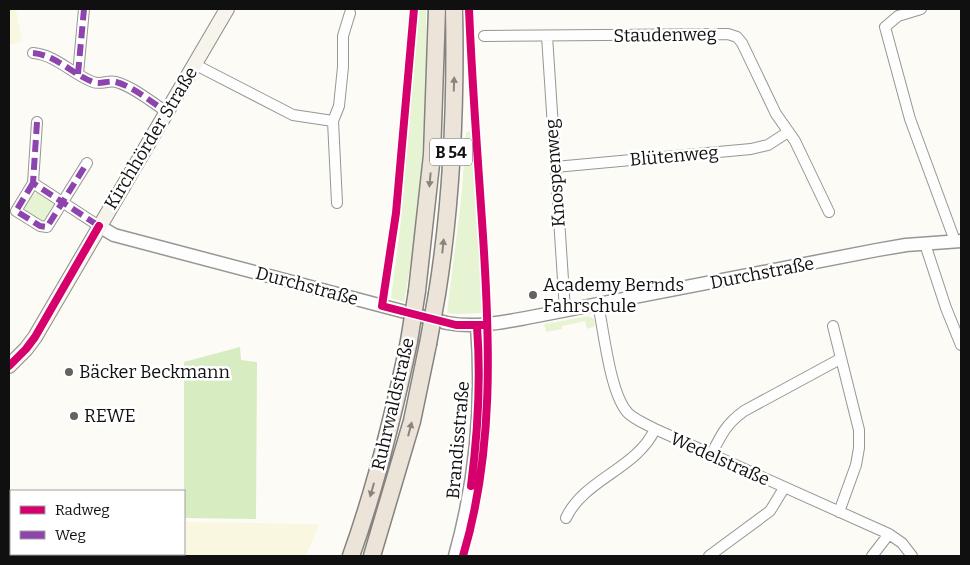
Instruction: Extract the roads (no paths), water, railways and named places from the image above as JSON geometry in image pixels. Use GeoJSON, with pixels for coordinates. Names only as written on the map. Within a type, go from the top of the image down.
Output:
{"type":"FeatureCollection","features":[{"type":"Feature","properties":{"kind":"highway","name":"Ruhrwaldstraße"},"geometry":{"type":"LineString","coordinates":[[351,556],[390,427],[409,340],[417,291],[432,155],[437,9]]}},
{"type":"Feature","properties":{"kind":"highway","name":"B 54"},"geometry":{"type":"LineString","coordinates":[[372,556],[412,421],[437,294],[447,210],[452,142],[455,65],[454,9]]}},
{"type":"Feature","properties":{"kind":"main road","name":"Kirchhörder Straße"},"geometry":{"type":"LineString","coordinates":[[9,366],[26,350],[35,337],[227,9]]}},
{"type":"Feature","properties":{"kind":"street"},"geometry":{"type":"LineString","coordinates":[[78,74],[84,9]]}},
{"type":"Feature","properties":{"kind":"street"},"geometry":{"type":"LineString","coordinates":[[921,9],[898,16],[885,27],[910,119],[958,241]]}},
{"type":"Feature","properties":{"kind":"street"},"geometry":{"type":"LineString","coordinates":[[336,203],[333,121],[339,106],[344,67],[343,36],[350,12]]}},
{"type":"Feature","properties":{"kind":"street","name":"Staudenweg"},"geometry":{"type":"LineString","coordinates":[[484,36],[728,34],[737,37],[742,43],[776,114],[795,141],[830,212]]}},
{"type":"Feature","properties":{"kind":"street","name":"Knospenweg"},"geometry":{"type":"LineString","coordinates":[[547,36],[565,310]]}},
{"type":"Feature","properties":{"kind":"street"},"geometry":{"type":"LineString","coordinates":[[33,53],[44,54],[92,81],[101,84],[114,82],[124,85],[167,112]]}},
{"type":"Feature","properties":{"kind":"street"},"geometry":{"type":"LineString","coordinates":[[194,64],[293,115],[333,121]]}},
{"type":"Feature","properties":{"kind":"street"},"geometry":{"type":"LineString","coordinates":[[37,122],[33,183],[16,211],[40,226],[47,227],[86,163]]}},
{"type":"Feature","properties":{"kind":"street","name":"Blütenweg"},"geometry":{"type":"LineString","coordinates":[[555,168],[751,149],[768,145],[788,132]]}},
{"type":"Feature","properties":{"kind":"street"},"geometry":{"type":"LineString","coordinates":[[33,183],[99,226]]}},
{"type":"Feature","properties":{"kind":"street","name":"Durchstraße"},"geometry":{"type":"LineString","coordinates":[[99,226],[114,235],[447,323],[465,326],[477,326],[598,304],[877,250],[958,241]]}},
{"type":"Feature","properties":{"kind":"street"},"geometry":{"type":"LineString","coordinates":[[925,244],[946,308],[961,345]]}},
{"type":"Feature","properties":{"kind":"street","name":"Wedelstraße"},"geometry":{"type":"LineString","coordinates":[[598,304],[617,397],[629,414],[655,429],[711,455],[889,534],[902,543],[912,556]]}},
{"type":"Feature","properties":{"kind":"street","name":"Brandisstraße"},"geometry":{"type":"LineString","coordinates":[[455,556],[469,496],[476,449],[479,391],[477,326]]}},
{"type":"Feature","properties":{"kind":"street"},"geometry":{"type":"LineString","coordinates":[[833,326],[858,430],[859,448],[856,465],[839,512]]}},
{"type":"Feature","properties":{"kind":"street"},"geometry":{"type":"LineString","coordinates":[[711,455],[725,427],[731,420],[744,411],[840,359]]}},
{"type":"Feature","properties":{"kind":"street"},"geometry":{"type":"LineString","coordinates":[[566,518],[572,505],[582,496],[640,452],[655,429]]}},
{"type":"Feature","properties":{"kind":"street"},"geometry":{"type":"LineString","coordinates":[[709,556],[770,511],[784,488]]}},
{"type":"Feature","properties":{"kind":"street"},"geometry":{"type":"LineString","coordinates":[[872,556],[889,534]]}},
{"type":"Feature","properties":{"kind":"place","name":"Academy Bernds Fahrschule"},"geometry":{"type":"Point","coordinates":[533,295]}},
{"type":"Feature","properties":{"kind":"place","name":"Bäcker Beckmann"},"geometry":{"type":"Point","coordinates":[69,372]}},
{"type":"Feature","properties":{"kind":"place","name":"REWE"},"geometry":{"type":"Point","coordinates":[74,416]}}]}
